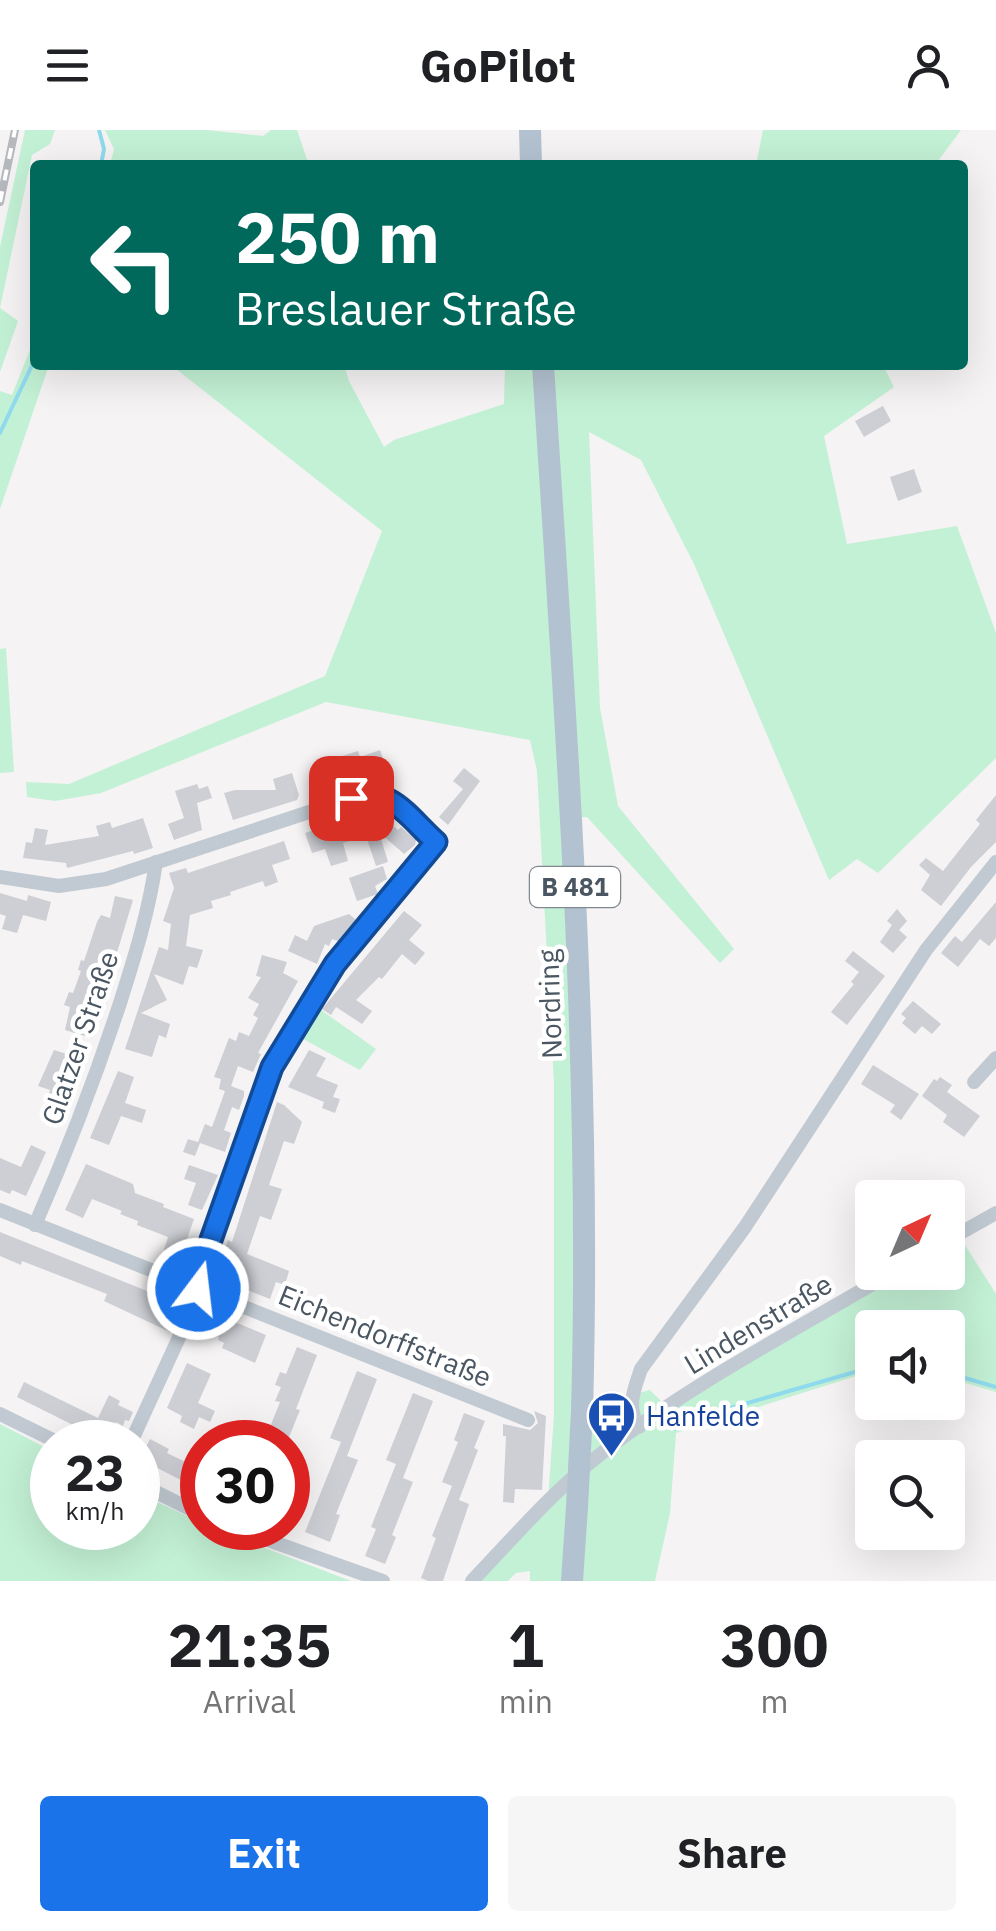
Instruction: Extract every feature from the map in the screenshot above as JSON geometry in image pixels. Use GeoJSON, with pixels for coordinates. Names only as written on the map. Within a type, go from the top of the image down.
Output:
{"type":"FeatureCollection","features":[{"type":"Feature","properties":{"kind":"main road"},"geometry":{"type":"LineString","coordinates":[[530,130],[531,160]]}},
{"type":"Feature","properties":{"kind":"main road","name":"Nordring"},"geometry":{"type":"LineString","coordinates":[[543,370],[572,816],[584,1105],[586,1262],[572,1581]]}},
{"type":"Feature","properties":{"kind":"street"},"geometry":{"type":"LineString","coordinates":[[0,877],[59,886],[106,880],[370,792],[386,797],[436,842],[335,964],[272,1067],[201,1268],[198,1289],[142,1420]]}},
{"type":"Feature","properties":{"kind":"street","name":"Glatzer Straße"},"geometry":{"type":"LineString","coordinates":[[34,1225],[72,1140],[102,1056],[149,910],[156,862]]}},
{"type":"Feature","properties":{"kind":"street"},"geometry":{"type":"LineString","coordinates":[[639,1427],[631,1414],[632,1394],[641,1369],[745,1227],[926,950],[996,862]]}},
{"type":"Feature","properties":{"kind":"street"},"geometry":{"type":"LineString","coordinates":[[974,1082],[996,1058]]}},
{"type":"Feature","properties":{"kind":"street","name":"Eichendorffstraße"},"geometry":{"type":"LineString","coordinates":[[0,1210],[528,1420]]}},
{"type":"Feature","properties":{"kind":"street"},"geometry":{"type":"LineString","coordinates":[[965,1230],[996,1213]]}},
{"type":"Feature","properties":{"kind":"street","name":"Lindenstraße"},"geometry":{"type":"LineString","coordinates":[[472,1581],[556,1492],[605,1450],[864,1290]]}},
{"type":"Feature","properties":{"kind":"street"},"geometry":{"type":"LineString","coordinates":[[0,1414],[30,1429]]}},
{"type":"Feature","properties":{"kind":"street"},"geometry":{"type":"LineString","coordinates":[[296,1550],[383,1581]]}},
{"type":"Feature","properties":{"kind":"green space"},"geometry":{"type":"Polygon","coordinates":[[[25,130],[55,130],[50,144],[32,155],[0,308],[0,247],[25,130]]]}},
{"type":"Feature","properties":{"kind":"green space"},"geometry":{"type":"Polygon","coordinates":[[[105,130],[207,130],[263,136],[271,130],[297,130],[307,160],[111,160],[114,149],[105,130]]]}},
{"type":"Feature","properties":{"kind":"green space"},"geometry":{"type":"Polygon","coordinates":[[[763,130],[961,130],[939,160],[757,160],[763,130]]]}},
{"type":"Feature","properties":{"kind":"green space"},"geometry":{"type":"Polygon","coordinates":[[[0,308],[18,321],[0,372],[0,308]]]}},
{"type":"Feature","properties":{"kind":"green space"},"geometry":{"type":"Polygon","coordinates":[[[30,350],[30,370],[47,370],[0,509],[0,391],[12,395],[30,350]]]}},
{"type":"Feature","properties":{"kind":"green space"},"geometry":{"type":"Polygon","coordinates":[[[177,370],[346,370],[384,447],[394,440],[504,404],[505,370],[886,370],[894,387],[824,436],[847,544],[957,526],[996,633],[996,758],[878,873],[857,859],[829,880],[694,564],[641,460],[589,432],[600,708],[618,806],[734,949],[720,963],[587,817],[563,818],[577,1212],[573,1410],[650,1390],[667,1407],[864,1290],[965,1290],[965,1245],[996,1294],[996,1392],[965,1383],[965,1310],[855,1310],[855,1376],[676,1433],[670,1513],[655,1581],[530,1581],[530,1571],[516,1573],[508,1581],[472,1581],[548,1500],[554,1415],[554,1083],[537,771],[530,740],[326,702],[101,793],[55,801],[27,797],[26,782],[69,784],[325,676],[382,531],[177,370]]]}},
{"type":"Feature","properties":{"kind":"green space"},"geometry":{"type":"Polygon","coordinates":[[[6,648],[14,772],[0,773],[0,649],[6,648]]]}},
{"type":"Feature","properties":{"kind":"green space"},"geometry":{"type":"Polygon","coordinates":[[[314,1005],[376,1049],[360,1070],[296,1035],[314,1005]]]}},
{"type":"Feature","properties":{"kind":"green space"},"geometry":{"type":"Polygon","coordinates":[[[0,1424],[30,1440],[30,1550],[160,1550],[160,1503],[180,1513],[180,1550],[270,1550],[351,1581],[0,1581],[0,1424]]]}},
{"type":"Feature","properties":{"kind":"building"},"geometry":{"type":"Polygon","coordinates":[[[883,406],[891,421],[864,437],[855,421],[883,406]]]}},
{"type":"Feature","properties":{"kind":"building"},"geometry":{"type":"Polygon","coordinates":[[[914,469],[922,492],[898,501],[890,477],[914,469]]]}},
{"type":"Feature","properties":{"kind":"building"},"geometry":{"type":"Polygon","coordinates":[[[380,750],[385,764],[348,776],[350,782],[332,788],[323,762],[358,751],[360,757],[380,750]]]}},
{"type":"Feature","properties":{"kind":"building"},"geometry":{"type":"Polygon","coordinates":[[[464,768],[480,781],[448,825],[439,817],[463,789],[453,781],[464,768]]]}},
{"type":"Feature","properties":{"kind":"building"},"geometry":{"type":"Polygon","coordinates":[[[292,773],[297,800],[233,820],[224,793],[276,790],[273,779],[292,773]]]}},
{"type":"Feature","properties":{"kind":"building"},"geometry":{"type":"Polygon","coordinates":[[[197,784],[199,789],[208,786],[212,798],[197,803],[202,830],[174,840],[168,824],[184,818],[175,791],[197,784]]]}},
{"type":"Feature","properties":{"kind":"building"},"geometry":{"type":"Polygon","coordinates":[[[996,795],[996,842],[941,906],[921,890],[930,875],[919,865],[926,858],[943,871],[980,824],[976,820],[996,795]]]}},
{"type":"Feature","properties":{"kind":"building"},"geometry":{"type":"Polygon","coordinates":[[[354,817],[361,837],[343,843],[348,861],[331,866],[325,849],[312,853],[305,833],[354,817]]]}},
{"type":"Feature","properties":{"kind":"building"},"geometry":{"type":"Polygon","coordinates":[[[143,818],[153,848],[67,868],[66,863],[23,858],[26,842],[32,843],[35,828],[48,830],[45,845],[99,836],[96,826],[110,822],[112,828],[143,818]]]}},
{"type":"Feature","properties":{"kind":"building"},"geometry":{"type":"Polygon","coordinates":[[[386,820],[398,830],[401,827],[416,840],[415,845],[404,854],[379,832],[388,862],[376,866],[367,839],[386,820]]]}},
{"type":"Feature","properties":{"kind":"building"},"geometry":{"type":"Polygon","coordinates":[[[284,841],[290,859],[272,865],[278,882],[265,887],[263,881],[230,892],[231,895],[211,901],[213,908],[190,915],[186,946],[203,950],[197,968],[189,966],[183,985],[154,974],[167,1000],[141,1013],[170,1024],[166,1038],[159,1035],[152,1057],[125,1049],[159,947],[168,950],[171,924],[163,921],[174,888],[169,873],[186,868],[188,873],[284,841]]]}},
{"type":"Feature","properties":{"kind":"building"},"geometry":{"type":"Polygon","coordinates":[[[383,866],[387,879],[375,886],[378,894],[357,901],[349,878],[383,866]]]}},
{"type":"Feature","properties":{"kind":"building"},"geometry":{"type":"Polygon","coordinates":[[[0,893],[27,901],[28,895],[51,902],[46,921],[23,915],[17,933],[2,929],[6,916],[0,914],[0,893]]]}},
{"type":"Feature","properties":{"kind":"building"},"geometry":{"type":"Polygon","coordinates":[[[115,896],[133,900],[91,1038],[65,1030],[70,1007],[64,1005],[69,992],[73,993],[97,922],[101,915],[110,918],[115,896]]]}},
{"type":"Feature","properties":{"kind":"building"},"geometry":{"type":"Polygon","coordinates":[[[996,902],[996,938],[989,946],[980,939],[958,967],[941,953],[955,936],[962,942],[996,902]]]}},
{"type":"Feature","properties":{"kind":"building"},"geometry":{"type":"Polygon","coordinates":[[[897,909],[907,921],[899,930],[907,937],[893,953],[880,942],[892,925],[887,921],[897,909]]]}},
{"type":"Feature","properties":{"kind":"building"},"geometry":{"type":"Polygon","coordinates":[[[404,911],[422,925],[409,940],[425,953],[415,965],[402,954],[382,979],[379,977],[356,1000],[372,1011],[362,1024],[336,1007],[331,1015],[322,1009],[404,911]]]}},
{"type":"Feature","properties":{"kind":"building"},"geometry":{"type":"Polygon","coordinates":[[[349,914],[356,920],[338,941],[332,939],[329,946],[325,944],[317,964],[288,951],[295,935],[307,941],[314,926],[349,914]]]}},
{"type":"Feature","properties":{"kind":"building"},"geometry":{"type":"Polygon","coordinates":[[[853,951],[885,976],[847,1025],[831,1012],[859,972],[845,961],[853,951]]]}},
{"type":"Feature","properties":{"kind":"building"},"geometry":{"type":"Polygon","coordinates":[[[262,955],[287,962],[283,973],[298,981],[258,1053],[261,1054],[253,1072],[238,1066],[231,1086],[244,1091],[244,1096],[239,1110],[232,1107],[224,1130],[231,1133],[225,1152],[200,1143],[195,1156],[183,1152],[188,1139],[198,1142],[205,1124],[212,1127],[225,1091],[219,1089],[221,1079],[214,1077],[229,1038],[236,1041],[239,1032],[249,1036],[258,1018],[253,1015],[259,1004],[248,998],[261,977],[256,976],[262,955]]]}},
{"type":"Feature","properties":{"kind":"building"},"geometry":{"type":"Polygon","coordinates":[[[913,1001],[941,1024],[932,1034],[922,1026],[915,1034],[902,1023],[906,1018],[901,1014],[913,1001]]]}},
{"type":"Feature","properties":{"kind":"building"},"geometry":{"type":"Polygon","coordinates":[[[54,1050],[83,1059],[66,1099],[71,1101],[64,1119],[49,1113],[53,1104],[46,1101],[50,1090],[38,1086],[54,1050]]]}},
{"type":"Feature","properties":{"kind":"building"},"geometry":{"type":"Polygon","coordinates":[[[309,1050],[326,1058],[316,1076],[338,1085],[333,1097],[340,1099],[335,1113],[322,1108],[324,1102],[288,1087],[309,1050]]]}},
{"type":"Feature","properties":{"kind":"building"},"geometry":{"type":"Polygon","coordinates":[[[873,1065],[919,1094],[901,1120],[890,1112],[895,1105],[861,1084],[873,1065]]]}},
{"type":"Feature","properties":{"kind":"building"},"geometry":{"type":"Polygon","coordinates":[[[118,1071],[134,1077],[125,1103],[146,1110],[142,1123],[121,1116],[109,1145],[90,1138],[118,1071]]]}},
{"type":"Feature","properties":{"kind":"building"},"geometry":{"type":"Polygon","coordinates":[[[940,1077],[952,1085],[947,1092],[980,1116],[964,1137],[943,1122],[947,1115],[922,1096],[940,1077]]]}},
{"type":"Feature","properties":{"kind":"building"},"geometry":{"type":"Polygon","coordinates":[[[277,1102],[302,1122],[294,1144],[284,1141],[269,1185],[282,1189],[271,1220],[260,1216],[247,1254],[289,1271],[285,1285],[276,1282],[270,1299],[242,1288],[240,1294],[228,1289],[232,1280],[216,1274],[228,1240],[232,1242],[277,1102]]]}},
{"type":"Feature","properties":{"kind":"building"},"geometry":{"type":"Polygon","coordinates":[[[31,1145],[46,1152],[26,1196],[0,1190],[0,1158],[21,1167],[31,1145]]]}},
{"type":"Feature","properties":{"kind":"building"},"geometry":{"type":"Polygon","coordinates":[[[86,1164],[133,1184],[135,1193],[194,1219],[181,1256],[164,1250],[168,1237],[137,1225],[138,1221],[120,1214],[122,1211],[92,1199],[83,1218],[65,1210],[86,1164]]]}},
{"type":"Feature","properties":{"kind":"building"},"geometry":{"type":"Polygon","coordinates":[[[189,1165],[218,1175],[202,1210],[188,1205],[196,1183],[184,1179],[189,1165]]]}},
{"type":"Feature","properties":{"kind":"building"},"geometry":{"type":"Polygon","coordinates":[[[0,1232],[182,1305],[170,1332],[104,1301],[107,1294],[0,1256],[0,1232]]]}},
{"type":"Feature","properties":{"kind":"building"},"geometry":{"type":"Polygon","coordinates":[[[208,1311],[266,1335],[255,1363],[222,1348],[224,1343],[219,1337],[200,1330],[208,1311]]]}},
{"type":"Feature","properties":{"kind":"building"},"geometry":{"type":"Polygon","coordinates":[[[297,1347],[317,1355],[296,1409],[300,1410],[296,1420],[273,1420],[281,1387],[275,1385],[280,1372],[286,1374],[297,1347]]]}},
{"type":"Feature","properties":{"kind":"building"},"geometry":{"type":"Polygon","coordinates":[[[187,1363],[211,1374],[198,1403],[215,1411],[211,1420],[199,1417],[181,1420],[182,1416],[167,1408],[187,1363]]]}},
{"type":"Feature","properties":{"kind":"building"},"geometry":{"type":"Polygon","coordinates":[[[357,1371],[377,1379],[347,1456],[358,1460],[336,1514],[340,1515],[330,1542],[310,1534],[310,1520],[341,1442],[330,1438],[357,1371]]]}},
{"type":"Feature","properties":{"kind":"building"},"geometry":{"type":"Polygon","coordinates":[[[24,1382],[98,1418],[109,1395],[133,1412],[129,1420],[63,1420],[17,1397],[24,1382]]]}},
{"type":"Feature","properties":{"kind":"building"},"geometry":{"type":"Polygon","coordinates":[[[413,1393],[433,1401],[403,1478],[413,1482],[385,1564],[365,1556],[376,1529],[371,1527],[396,1464],[386,1460],[413,1393]]]}},
{"type":"Feature","properties":{"kind":"building"},"geometry":{"type":"Polygon","coordinates":[[[534,1411],[546,1416],[542,1490],[515,1489],[514,1503],[503,1502],[503,1424],[530,1430],[538,1423],[534,1411]]]}},
{"type":"Feature","properties":{"kind":"building"},"geometry":{"type":"Polygon","coordinates":[[[464,1413],[485,1421],[459,1500],[469,1504],[443,1581],[428,1581],[421,1578],[452,1486],[442,1482],[458,1442],[454,1440],[464,1413]]]}},
{"type":"Feature","properties":{"kind":"building"},"geometry":{"type":"Polygon","coordinates":[[[160,1444],[180,1459],[180,1480],[160,1469],[160,1444]]]}},
{"type":"Feature","properties":{"kind":"waterway"},"geometry":{"type":"LineString","coordinates":[[99,130],[104,149],[102,160]]}},
{"type":"Feature","properties":{"kind":"waterway"},"geometry":{"type":"LineString","coordinates":[[0,433],[30,370]]}},
{"type":"Feature","properties":{"kind":"waterway"},"geometry":{"type":"LineString","coordinates":[[675,1429],[713,1413],[855,1372]]}},
{"type":"Feature","properties":{"kind":"waterway"},"geometry":{"type":"LineString","coordinates":[[965,1378],[996,1387]]}},
{"type":"Feature","properties":{"kind":"railway"},"geometry":{"type":"LineString","coordinates":[[0,202],[15,130]]}},
{"type":"Feature","properties":{"kind":"place","name":"Hanfelde"},"geometry":{"type":"Point","coordinates":[611,1458]}},
{"type":"Feature","properties":{"kind":"route"},"geometry":{"type":"LineString","coordinates":[[198,1289],[201,1268],[272,1067],[335,964],[436,842],[386,797],[370,792],[351,798]]}}]}
